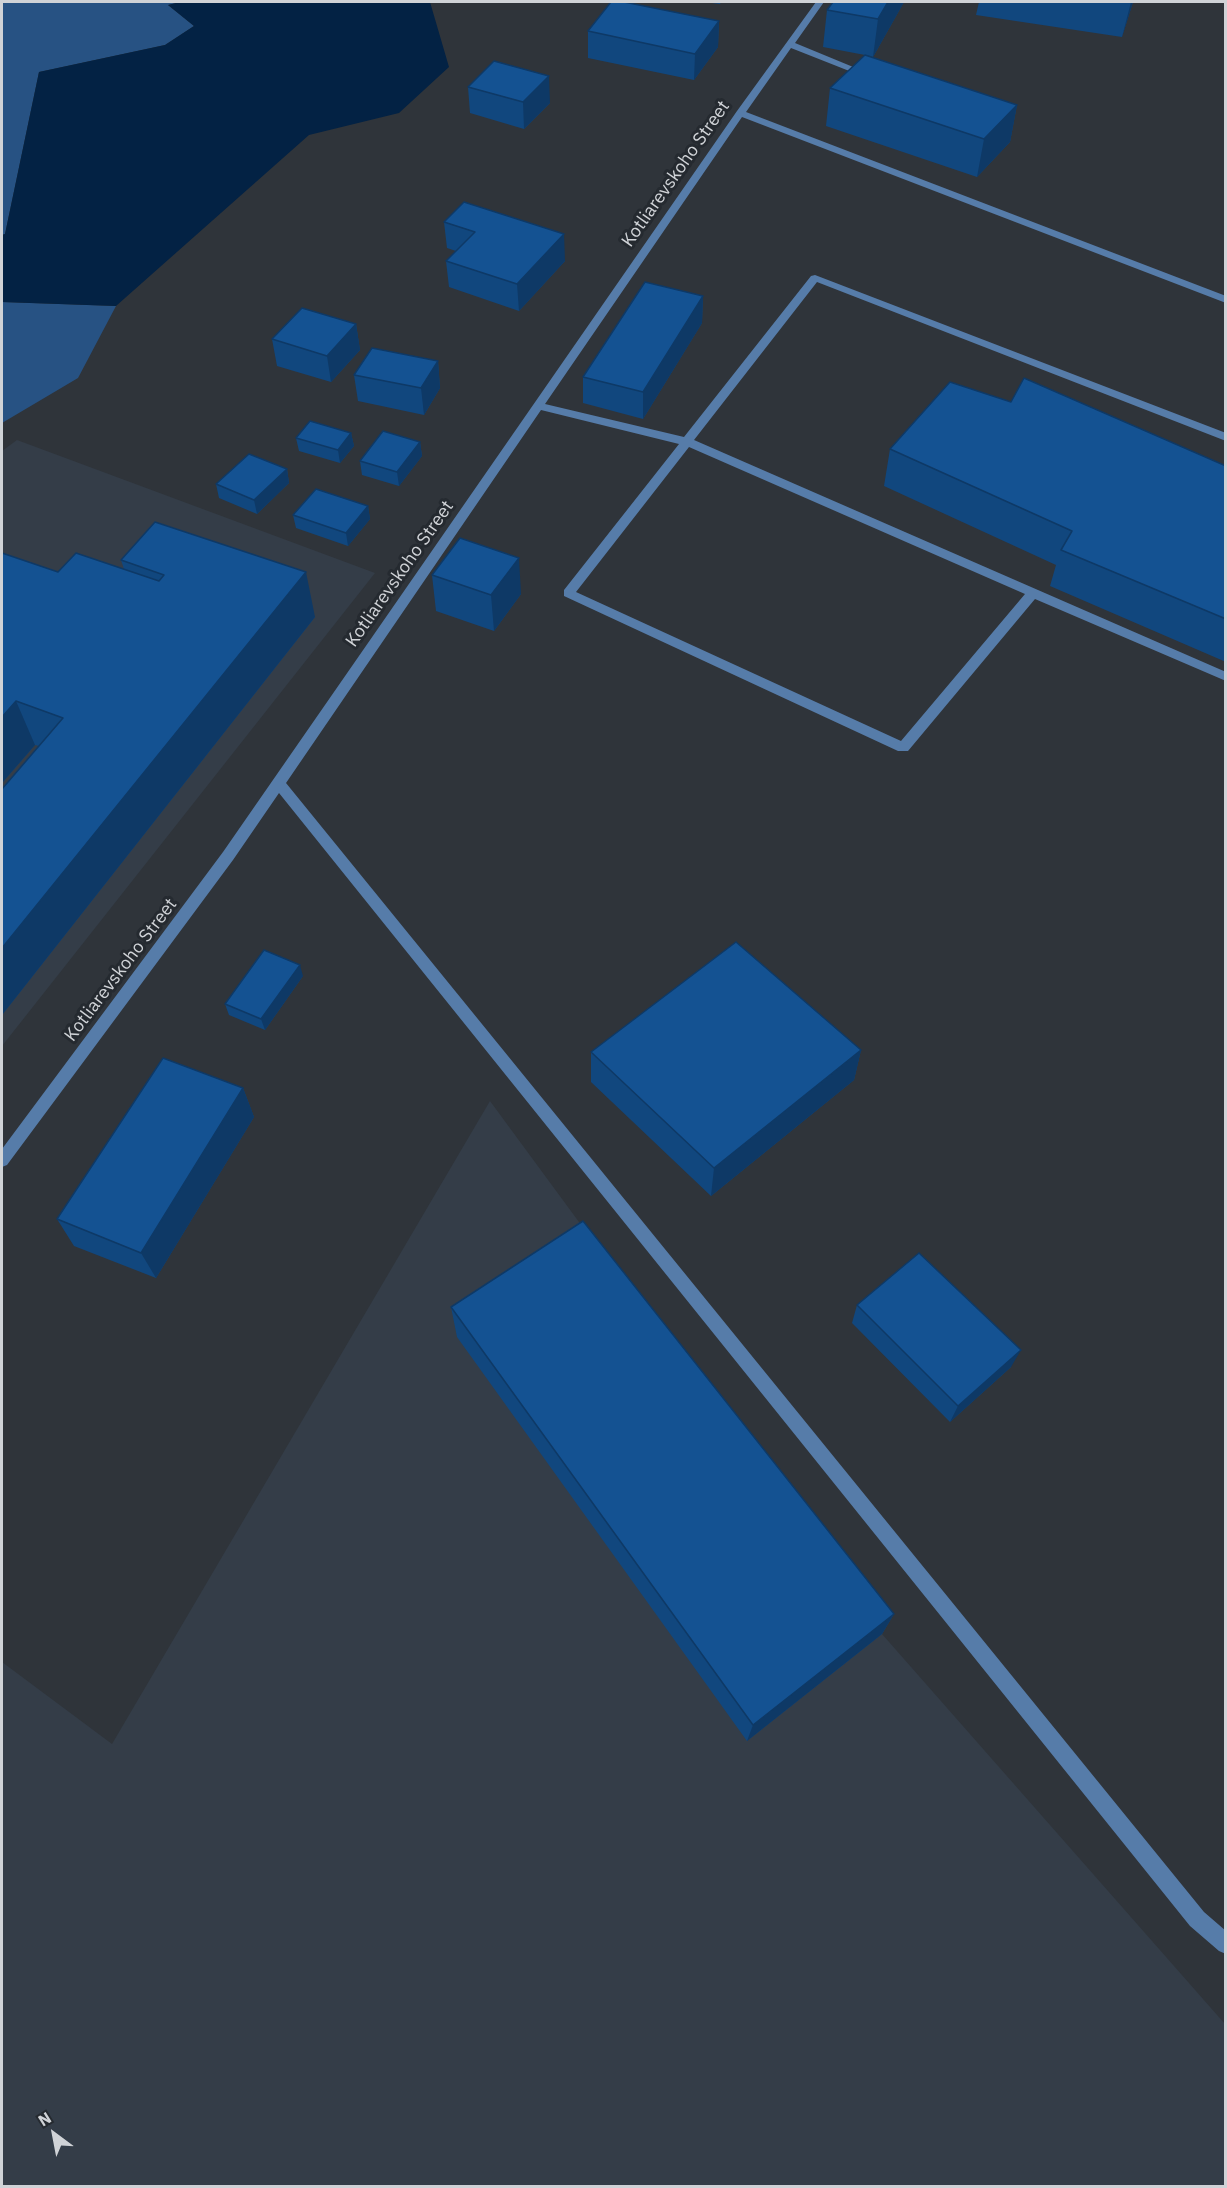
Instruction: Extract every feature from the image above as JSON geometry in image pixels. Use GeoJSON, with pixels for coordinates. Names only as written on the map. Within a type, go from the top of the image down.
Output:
{"type":"FeatureCollection","features":[{"type":"Feature","properties":{"kind":"street","name":"Kotliarevskoho Street"},"geometry":{"type":"LineString","coordinates":[[2,1160],[228,856],[740,113],[820,2]]}},
{"type":"Feature","properties":{"kind":"street"},"geometry":{"type":"LineString","coordinates":[[789,44],[883,81]]}},
{"type":"Feature","properties":{"kind":"street"},"geometry":{"type":"LineString","coordinates":[[740,113],[1226,300]]}},
{"type":"Feature","properties":{"kind":"street"},"geometry":{"type":"LineString","coordinates":[[1033,593],[903,748],[568,593],[815,278],[1226,437]]}},
{"type":"Feature","properties":{"kind":"street"},"geometry":{"type":"LineString","coordinates":[[538,406],[688,442],[1226,677]]}},
{"type":"Feature","properties":{"kind":"street"},"geometry":{"type":"LineString","coordinates":[[278,783],[1197,1919],[1226,1944]]}},
{"type":"Feature","properties":{"kind":"shaded area"},"geometry":{"type":"Polygon","coordinates":[[[2,2],[180,2],[168,5],[194,26],[165,45],[39,72],[5,234],[2,235],[2,2]]]}},
{"type":"Feature","properties":{"kind":"shaded area"},"geometry":{"type":"Polygon","coordinates":[[[180,2],[430,2],[449,67],[399,113],[309,135],[116,306],[2,302],[2,235],[5,234],[39,72],[165,45],[194,26],[168,5],[180,2]]]}},
{"type":"Feature","properties":{"kind":"shaded area"},"geometry":{"type":"Polygon","coordinates":[[[2,302],[116,306],[78,378],[2,423],[2,302]]]}},
{"type":"Feature","properties":{"kind":"shaded area"},"geometry":{"type":"Polygon","coordinates":[[[17,440],[375,573],[2,1046],[2,451],[17,440]]]}},
{"type":"Feature","properties":{"kind":"shaded area"},"geometry":{"type":"Polygon","coordinates":[[[490,1101],[882,1634],[1225,2024],[1225,2186],[2,2186],[2,1662],[112,1744],[490,1101]]]}},
{"type":"Feature","properties":{"kind":"building"},"geometry":{"type":"Polygon","coordinates":[[[611,2],[624,2],[719,21],[695,54],[588,31],[611,2]]]}},
{"type":"Feature","properties":{"kind":"building"},"geometry":{"type":"Polygon","coordinates":[[[833,2],[888,2],[878,19],[827,10],[833,2]]]}},
{"type":"Feature","properties":{"kind":"building"},"geometry":{"type":"Polygon","coordinates":[[[865,55],[1017,105],[984,139],[830,88],[865,55]]]}},
{"type":"Feature","properties":{"kind":"building"},"geometry":{"type":"Polygon","coordinates":[[[494,61],[549,76],[523,102],[468,87],[494,61]]]}},
{"type":"Feature","properties":{"kind":"building"},"geometry":{"type":"Polygon","coordinates":[[[464,202],[564,234],[517,284],[446,261],[475,232],[444,222],[464,202]]]}},
{"type":"Feature","properties":{"kind":"building"},"geometry":{"type":"Polygon","coordinates":[[[645,282],[703,296],[643,392],[583,377],[645,282]]]}},
{"type":"Feature","properties":{"kind":"building"},"geometry":{"type":"Polygon","coordinates":[[[302,308],[356,324],[327,356],[272,339],[302,308]]]}},
{"type":"Feature","properties":{"kind":"building"},"geometry":{"type":"Polygon","coordinates":[[[372,348],[438,361],[421,388],[354,375],[372,348]]]}},
{"type":"Feature","properties":{"kind":"building"},"geometry":{"type":"Polygon","coordinates":[[[1024,378],[1226,466],[1226,619],[1061,550],[1072,531],[890,449],[950,382],[1011,402],[1024,378]]]}},
{"type":"Feature","properties":{"kind":"building"},"geometry":{"type":"Polygon","coordinates":[[[310,421],[351,433],[338,450],[296,438],[310,421]]]}},
{"type":"Feature","properties":{"kind":"building"},"geometry":{"type":"Polygon","coordinates":[[[383,431],[420,442],[397,472],[360,461],[383,431]]]}},
{"type":"Feature","properties":{"kind":"building"},"geometry":{"type":"Polygon","coordinates":[[[249,454],[287,469],[254,500],[216,484],[249,454]]]}},
{"type":"Feature","properties":{"kind":"building"},"geometry":{"type":"Polygon","coordinates":[[[316,489],[368,506],[346,533],[293,515],[316,489]]]}},
{"type":"Feature","properties":{"kind":"building"},"geometry":{"type":"Polygon","coordinates":[[[155,522],[306,572],[2,948],[2,789],[63,718],[16,701],[2,717],[2,553],[58,572],[76,553],[159,581],[164,575],[121,560],[155,522]]]}},
{"type":"Feature","properties":{"kind":"building"},"geometry":{"type":"Polygon","coordinates":[[[460,538],[519,558],[491,595],[432,575],[460,538]]]}},
{"type":"Feature","properties":{"kind":"building"},"geometry":{"type":"Polygon","coordinates":[[[736,942],[861,1050],[714,1168],[591,1052],[736,942]]]}},
{"type":"Feature","properties":{"kind":"building"},"geometry":{"type":"Polygon","coordinates":[[[264,950],[300,965],[261,1019],[225,1004],[264,950]]]}},
{"type":"Feature","properties":{"kind":"building"},"geometry":{"type":"Polygon","coordinates":[[[163,1058],[243,1088],[141,1253],[57,1219],[163,1058]]]}},
{"type":"Feature","properties":{"kind":"building"},"geometry":{"type":"Polygon","coordinates":[[[583,1221],[894,1614],[753,1725],[451,1307],[583,1221]]]}},
{"type":"Feature","properties":{"kind":"building"},"geometry":{"type":"Polygon","coordinates":[[[919,1253],[1021,1350],[958,1406],[857,1305],[919,1253]]]}}]}
